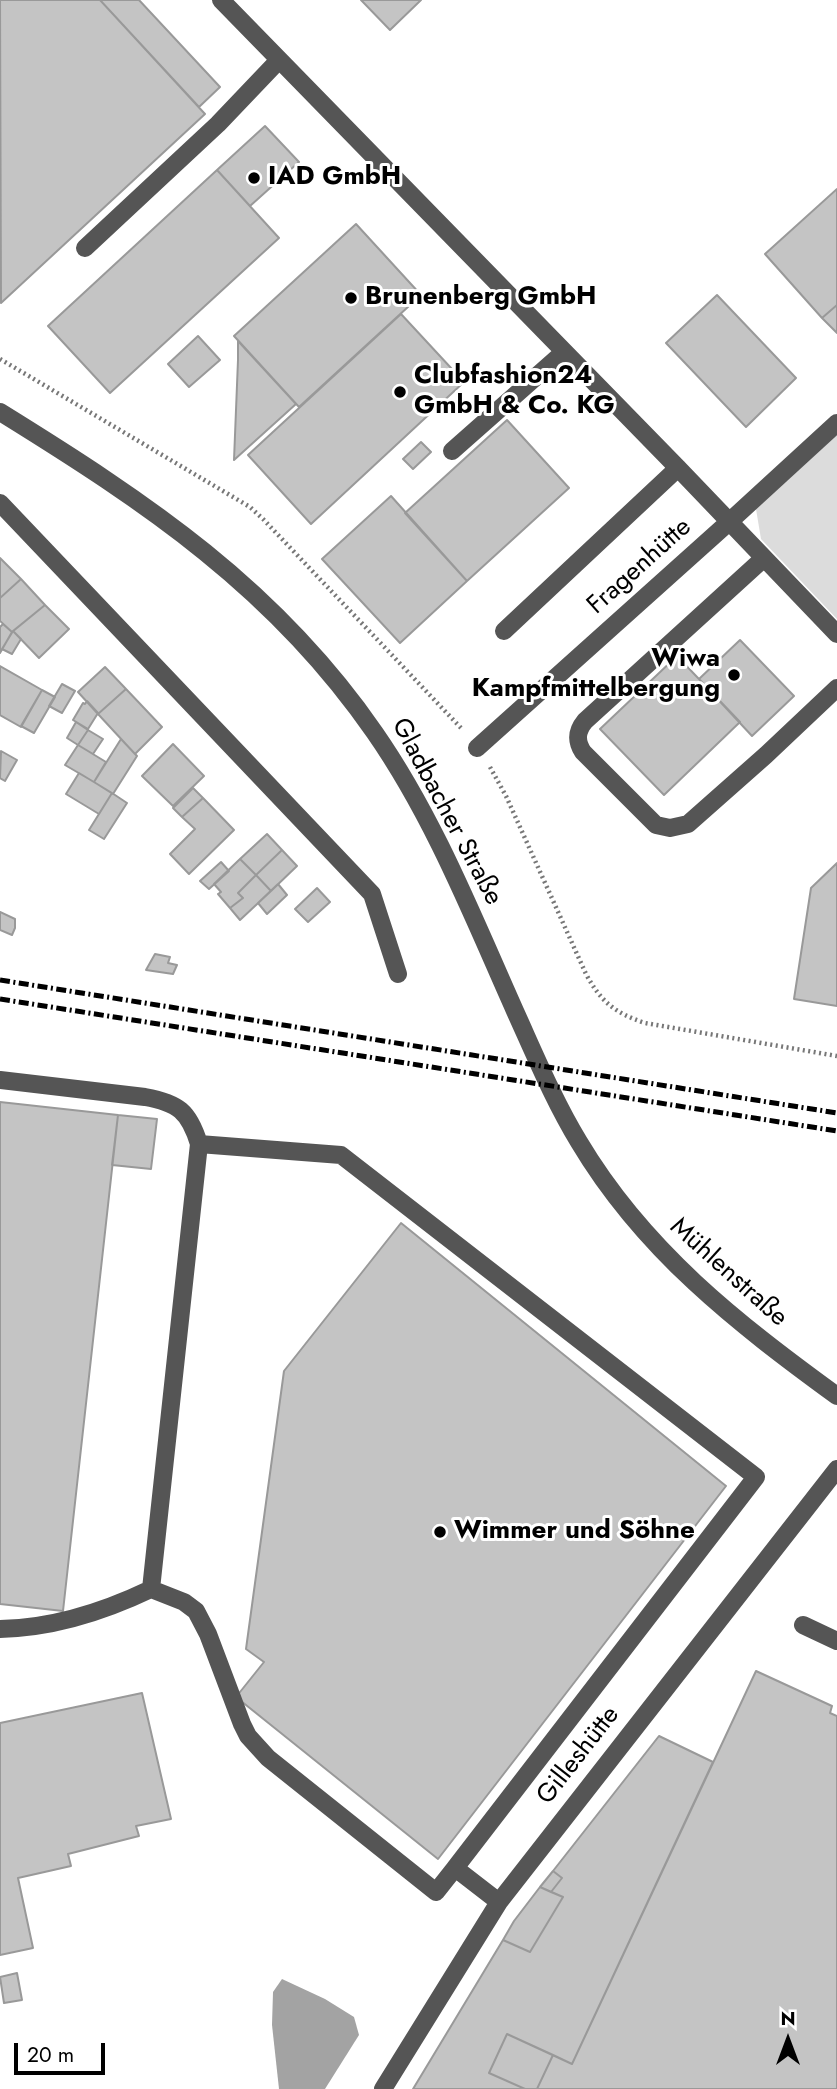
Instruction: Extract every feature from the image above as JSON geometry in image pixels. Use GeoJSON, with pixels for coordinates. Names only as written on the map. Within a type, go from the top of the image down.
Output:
{"type":"FeatureCollection","features":[{"type":"Feature","properties":{"kind":"street"},"geometry":{"type":"LineString","coordinates":[[221,0],[837,634]]}},
{"type":"Feature","properties":{"kind":"street"},"geometry":{"type":"LineString","coordinates":[[85,248],[218,124],[279,60]]}},
{"type":"Feature","properties":{"kind":"street"},"geometry":{"type":"LineString","coordinates":[[452,451],[564,352]]}},
{"type":"Feature","properties":{"kind":"street","name":"Gladbacher Straße"},"geometry":{"type":"LineString","coordinates":[[0,412],[117,486],[210,555],[274,612],[338,684],[387,752],[435,837],[543,1072],[579,1143],[599,1173]]}},
{"type":"Feature","properties":{"kind":"street","name":"Fragenhütte"},"geometry":{"type":"LineString","coordinates":[[477,748],[837,423]]}},
{"type":"Feature","properties":{"kind":"street"},"geometry":{"type":"LineString","coordinates":[[504,631],[678,468]]}},
{"type":"Feature","properties":{"kind":"street"},"geometry":{"type":"LineString","coordinates":[[0,503],[372,894],[398,974]]}},
{"type":"Feature","properties":{"kind":"street"},"geometry":{"type":"LineString","coordinates":[[764,558],[585,721],[578,735],[579,746],[649,820],[663,828],[677,828],[688,824],[837,688]]}},
{"type":"Feature","properties":{"kind":"street"},"geometry":{"type":"LineString","coordinates":[[0,1080],[165,1101],[188,1118],[199,1144],[151,1589]]}},
{"type":"Feature","properties":{"kind":"street"},"geometry":{"type":"LineString","coordinates":[[0,1629],[29,1627],[80,1617],[102,1611],[151,1589],[184,1602],[195,1611],[208,1634],[248,1736],[268,1758],[436,1892],[756,1477],[341,1155],[199,1144]]}},
{"type":"Feature","properties":{"kind":"street","name":"Mühlenstraße"},"geometry":{"type":"LineString","coordinates":[[599,1173],[645,1233],[699,1289],[781,1356],[837,1396]]}},
{"type":"Feature","properties":{"kind":"street","name":"Gilleshütte"},"geometry":{"type":"LineString","coordinates":[[383,2089],[499,1902],[837,1469]]}},
{"type":"Feature","properties":{"kind":"street"},"geometry":{"type":"LineString","coordinates":[[803,1625],[837,1641]]}},
{"type":"Feature","properties":{"kind":"street"},"geometry":{"type":"LineString","coordinates":[[455,1868],[499,1902]]}},
{"type":"Feature","properties":{"kind":"path"},"geometry":{"type":"LineString","coordinates":[[0,359],[250,507],[457,724],[477,748],[506,796],[586,974],[595,991],[609,1006],[629,1018],[645,1023],[837,1056]]}},
{"type":"Feature","properties":{"kind":"shaded area"},"geometry":{"type":"Polygon","coordinates":[[[837,435],[837,619],[761,539],[756,509],[837,435]]]}},
{"type":"Feature","properties":{"kind":"shaded area"},"geometry":{"type":"Polygon","coordinates":[[[282,1979],[325,1999],[354,2017],[359,2035],[325,2089],[279,2089],[272,2025],[273,1992],[282,1979]]]}},
{"type":"Feature","properties":{"kind":"building"},"geometry":{"type":"Polygon","coordinates":[[[0,0],[100,0],[205,114],[1,303],[0,0]]]}},
{"type":"Feature","properties":{"kind":"building"},"geometry":{"type":"Polygon","coordinates":[[[100,0],[139,0],[220,87],[199,107],[100,0]]]}},
{"type":"Feature","properties":{"kind":"building"},"geometry":{"type":"Polygon","coordinates":[[[361,0],[421,0],[390,30],[361,0]]]}},
{"type":"Feature","properties":{"kind":"building"},"geometry":{"type":"Polygon","coordinates":[[[265,126],[299,162],[250,206],[217,170],[265,126]]]}},
{"type":"Feature","properties":{"kind":"building"},"geometry":{"type":"Polygon","coordinates":[[[217,170],[279,238],[110,393],[48,326],[217,170]]]}},
{"type":"Feature","properties":{"kind":"building"},"geometry":{"type":"Polygon","coordinates":[[[837,189],[837,305],[822,318],[765,254],[837,189]]]}},
{"type":"Feature","properties":{"kind":"building"},"geometry":{"type":"Polygon","coordinates":[[[356,224],[421,295],[299,407],[234,336],[356,224]]]}},
{"type":"Feature","properties":{"kind":"building"},"geometry":{"type":"Polygon","coordinates":[[[717,295],[796,378],[746,427],[666,343],[717,295]]]}},
{"type":"Feature","properties":{"kind":"building"},"geometry":{"type":"Polygon","coordinates":[[[837,305],[837,333],[822,318],[837,305]]]}},
{"type":"Feature","properties":{"kind":"building"},"geometry":{"type":"Polygon","coordinates":[[[401,314],[464,382],[311,524],[248,455],[401,314]]]}},
{"type":"Feature","properties":{"kind":"building"},"geometry":{"type":"Polygon","coordinates":[[[198,336],[220,360],[189,387],[168,364],[198,336]]]}},
{"type":"Feature","properties":{"kind":"building"},"geometry":{"type":"Polygon","coordinates":[[[238,341],[296,404],[234,460],[238,360],[238,341]]]}},
{"type":"Feature","properties":{"kind":"building"},"geometry":{"type":"Polygon","coordinates":[[[507,420],[569,488],[467,581],[405,513],[507,420]]]}},
{"type":"Feature","properties":{"kind":"building"},"geometry":{"type":"Polygon","coordinates":[[[421,442],[431,452],[413,469],[403,459],[421,442]]]}},
{"type":"Feature","properties":{"kind":"building"},"geometry":{"type":"Polygon","coordinates":[[[391,496],[467,581],[400,643],[322,559],[391,496]]]}},
{"type":"Feature","properties":{"kind":"building"},"geometry":{"type":"Polygon","coordinates":[[[0,558],[21,579],[0,598],[0,558]]]}},
{"type":"Feature","properties":{"kind":"building"},"geometry":{"type":"Polygon","coordinates":[[[21,579],[45,605],[12,632],[0,621],[0,598],[21,579]]]}},
{"type":"Feature","properties":{"kind":"building"},"geometry":{"type":"Polygon","coordinates":[[[45,605],[69,629],[39,658],[13,631],[45,605]]]}},
{"type":"Feature","properties":{"kind":"building"},"geometry":{"type":"Polygon","coordinates":[[[3,624],[12,632],[0,653],[0,627],[3,624]]]}},
{"type":"Feature","properties":{"kind":"building"},"geometry":{"type":"Polygon","coordinates":[[[13,631],[21,639],[12,654],[2,649],[13,631]]]}},
{"type":"Feature","properties":{"kind":"building"},"geometry":{"type":"Polygon","coordinates":[[[740,640],[794,696],[752,736],[699,679],[740,640]]]}},
{"type":"Feature","properties":{"kind":"building"},"geometry":{"type":"Polygon","coordinates":[[[677,656],[740,722],[664,795],[600,729],[677,656]]]}},
{"type":"Feature","properties":{"kind":"building"},"geometry":{"type":"Polygon","coordinates":[[[0,666],[42,690],[21,727],[0,715],[0,666]]]}},
{"type":"Feature","properties":{"kind":"building"},"geometry":{"type":"Polygon","coordinates":[[[105,667],[126,689],[98,714],[78,692],[105,667]]]}},
{"type":"Feature","properties":{"kind":"building"},"geometry":{"type":"Polygon","coordinates":[[[62,684],[75,691],[62,713],[49,706],[62,684]]]}},
{"type":"Feature","properties":{"kind":"building"},"geometry":{"type":"Polygon","coordinates":[[[126,689],[162,727],[135,754],[98,714],[126,689]]]}},
{"type":"Feature","properties":{"kind":"building"},"geometry":{"type":"Polygon","coordinates":[[[42,690],[55,697],[34,733],[21,726],[42,690]]]}},
{"type":"Feature","properties":{"kind":"building"},"geometry":{"type":"Polygon","coordinates":[[[87,701],[98,713],[88,729],[73,720],[87,701]]]}},
{"type":"Feature","properties":{"kind":"building"},"geometry":{"type":"Polygon","coordinates":[[[76,722],[88,730],[78,745],[67,738],[76,722]]]}},
{"type":"Feature","properties":{"kind":"building"},"geometry":{"type":"Polygon","coordinates":[[[88,730],[103,739],[93,754],[78,745],[88,730]]]}},
{"type":"Feature","properties":{"kind":"building"},"geometry":{"type":"Polygon","coordinates":[[[121,739],[137,756],[113,794],[94,782],[121,739]]]}},
{"type":"Feature","properties":{"kind":"building"},"geometry":{"type":"Polygon","coordinates":[[[173,744],[204,776],[173,806],[142,776],[173,744]]]}},
{"type":"Feature","properties":{"kind":"building"},"geometry":{"type":"Polygon","coordinates":[[[78,745],[106,762],[94,782],[65,765],[78,745]]]}},
{"type":"Feature","properties":{"kind":"building"},"geometry":{"type":"Polygon","coordinates":[[[1,751],[17,760],[5,781],[0,778],[1,751]]]}},
{"type":"Feature","properties":{"kind":"building"},"geometry":{"type":"Polygon","coordinates":[[[79,773],[112,793],[99,814],[66,794],[79,773]]]}},
{"type":"Feature","properties":{"kind":"building"},"geometry":{"type":"Polygon","coordinates":[[[193,788],[203,798],[182,817],[173,808],[193,788]]]}},
{"type":"Feature","properties":{"kind":"building"},"geometry":{"type":"Polygon","coordinates":[[[112,793],[127,803],[104,839],[89,830],[112,793]]]}},
{"type":"Feature","properties":{"kind":"building"},"geometry":{"type":"Polygon","coordinates":[[[203,798],[234,830],[189,874],[170,854],[195,829],[182,817],[203,798]]]}},
{"type":"Feature","properties":{"kind":"building"},"geometry":{"type":"Polygon","coordinates":[[[267,834],[282,850],[256,875],[240,859],[267,834]]]}},
{"type":"Feature","properties":{"kind":"building"},"geometry":{"type":"Polygon","coordinates":[[[282,850],[297,866],[271,891],[256,875],[282,850]]]}},
{"type":"Feature","properties":{"kind":"building"},"geometry":{"type":"Polygon","coordinates":[[[240,859],[256,875],[238,893],[243,898],[230,908],[218,894],[221,892],[214,884],[240,859]]]}},
{"type":"Feature","properties":{"kind":"building"},"geometry":{"type":"Polygon","coordinates":[[[221,862],[229,871],[209,889],[200,881],[221,862]]]}},
{"type":"Feature","properties":{"kind":"building"},"geometry":{"type":"Polygon","coordinates":[[[837,863],[837,1006],[794,999],[811,888],[837,863]]]}},
{"type":"Feature","properties":{"kind":"building"},"geometry":{"type":"Polygon","coordinates":[[[256,875],[271,891],[240,920],[230,908],[243,898],[238,893],[256,875]]]}},
{"type":"Feature","properties":{"kind":"building"},"geometry":{"type":"Polygon","coordinates":[[[278,884],[287,895],[267,914],[258,903],[278,884]]]}},
{"type":"Feature","properties":{"kind":"building"},"geometry":{"type":"Polygon","coordinates":[[[317,888],[330,902],[308,922],[295,909],[317,888]]]}},
{"type":"Feature","properties":{"kind":"building"},"geometry":{"type":"Polygon","coordinates":[[[0,912],[15,919],[12,935],[0,930],[0,912]]]}},
{"type":"Feature","properties":{"kind":"building"},"geometry":{"type":"Polygon","coordinates":[[[155,954],[170,957],[168,963],[177,965],[173,974],[146,970],[155,954]]]}},
{"type":"Feature","properties":{"kind":"building"},"geometry":{"type":"Polygon","coordinates":[[[0,1102],[118,1115],[63,1611],[0,1604],[0,1102]]]}},
{"type":"Feature","properties":{"kind":"building"},"geometry":{"type":"Polygon","coordinates":[[[118,1115],[157,1119],[151,1169],[112,1165],[118,1115]]]}},
{"type":"Feature","properties":{"kind":"building"},"geometry":{"type":"Polygon","coordinates":[[[401,1223],[726,1486],[438,1859],[236,1697],[264,1662],[246,1649],[284,1371],[401,1223]]]}},
{"type":"Feature","properties":{"kind":"building"},"geometry":{"type":"Polygon","coordinates":[[[756,1671],[832,1706],[830,1713],[837,1716],[837,2089],[537,2089],[553,2055],[572,2064],[756,1671]]]}},
{"type":"Feature","properties":{"kind":"building"},"geometry":{"type":"Polygon","coordinates":[[[142,1693],[171,1819],[136,1826],[139,1836],[68,1854],[71,1866],[18,1878],[33,1948],[0,1955],[0,1723],[142,1693]]]}},
{"type":"Feature","properties":{"kind":"building"},"geometry":{"type":"Polygon","coordinates":[[[659,1736],[713,1762],[572,2064],[507,2034],[489,2073],[525,2089],[413,2089],[503,1940],[530,1952],[563,1897],[551,1892],[562,1878],[553,1871],[659,1736]]]}},
{"type":"Feature","properties":{"kind":"building"},"geometry":{"type":"Polygon","coordinates":[[[553,1871],[562,1878],[551,1892],[540,1887],[553,1871]]]}},
{"type":"Feature","properties":{"kind":"building"},"geometry":{"type":"Polygon","coordinates":[[[540,1887],[563,1897],[530,1952],[503,1940],[540,1887]]]}},
{"type":"Feature","properties":{"kind":"building"},"geometry":{"type":"Polygon","coordinates":[[[17,1973],[22,2000],[4,2003],[0,1977],[17,1973]]]}},
{"type":"Feature","properties":{"kind":"building"},"geometry":{"type":"Polygon","coordinates":[[[507,2034],[553,2055],[537,2089],[525,2089],[489,2073],[507,2034]]]}},
{"type":"Feature","properties":{"kind":"railway"},"geometry":{"type":"LineString","coordinates":[[0,980],[837,1113]]}},
{"type":"Feature","properties":{"kind":"railway"},"geometry":{"type":"LineString","coordinates":[[0,999],[837,1131]]}},
{"type":"Feature","properties":{"kind":"place","name":"IAD GmbH"},"geometry":{"type":"Point","coordinates":[254,178]}},
{"type":"Feature","properties":{"kind":"place","name":"Brunenberg GmbH"},"geometry":{"type":"Point","coordinates":[351,298]}},
{"type":"Feature","properties":{"kind":"place","name":"Clubfashion24 GmbH & Co. KG"},"geometry":{"type":"Point","coordinates":[400,392]}},
{"type":"Feature","properties":{"kind":"place","name":"Wiwa Kampfmittelbergung"},"geometry":{"type":"Point","coordinates":[734,675]}},
{"type":"Feature","properties":{"kind":"place","name":"Wimmer und Söhne"},"geometry":{"type":"Point","coordinates":[440,1532]}}]}
